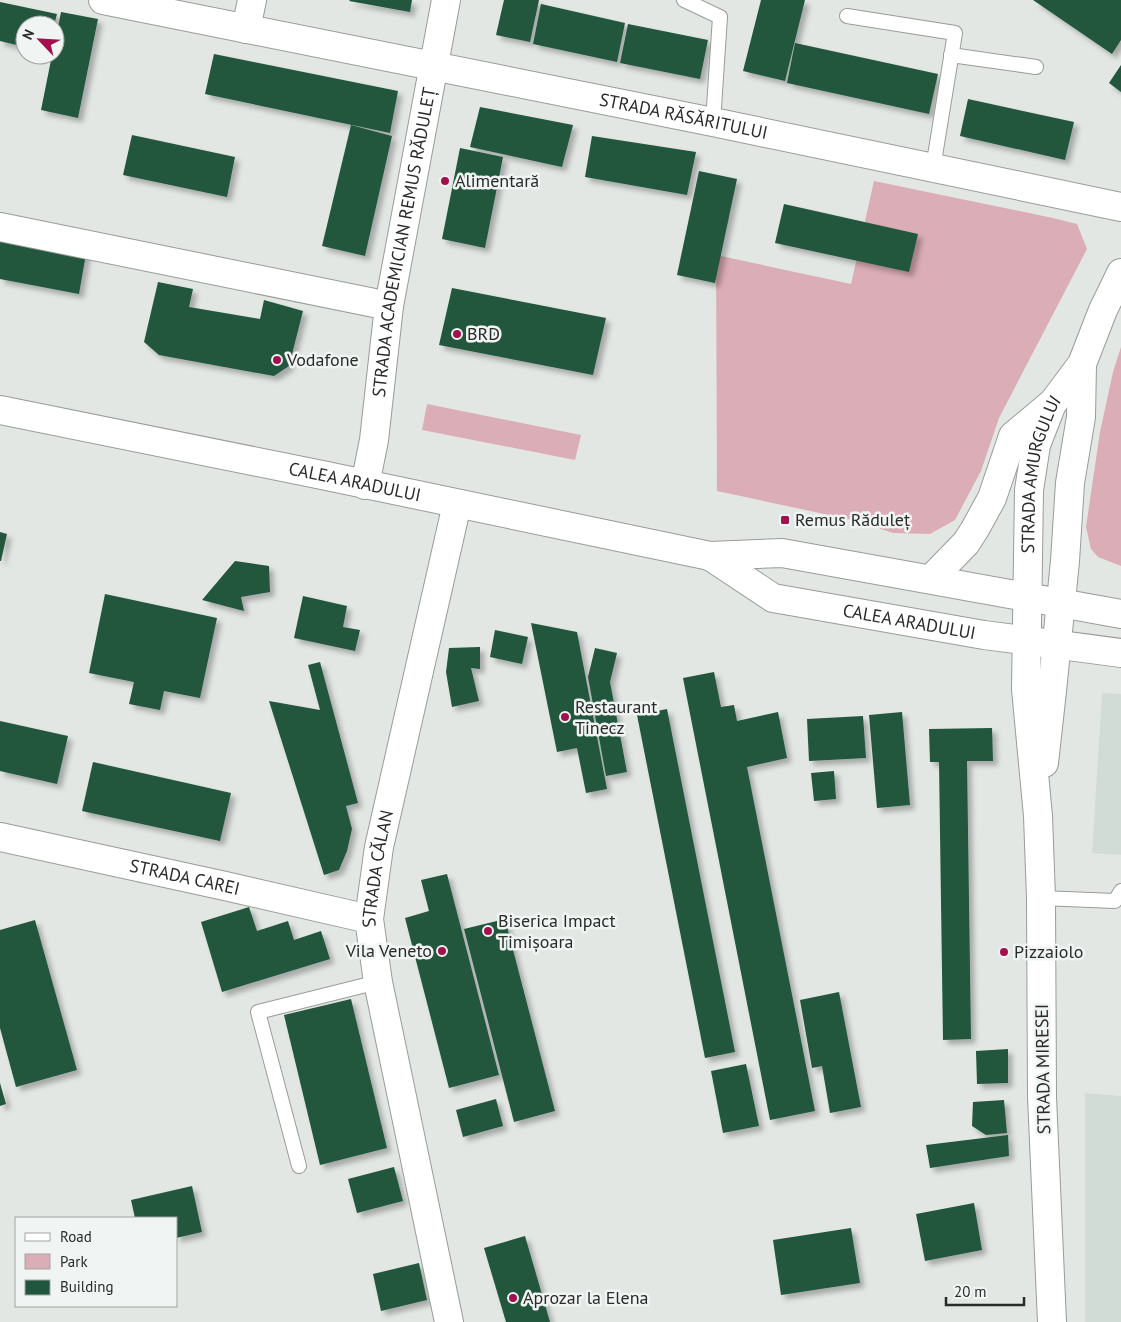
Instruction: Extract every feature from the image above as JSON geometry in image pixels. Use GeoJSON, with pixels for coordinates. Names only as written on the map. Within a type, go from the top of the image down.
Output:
{"type":"FeatureCollection","features":[{"type":"Feature","properties":{"kind":"main road","name":"STRADA RĂSĂRITULUI"},"geometry":{"type":"LineString","coordinates":[[102,0],[713,122],[1121,207]]}},
{"type":"Feature","properties":{"kind":"main road"},"geometry":{"type":"LineString","coordinates":[[246,28],[252,0]]}},
{"type":"Feature","properties":{"kind":"main road","name":"STRADA ACADEMICIAN REMUS RĂDULEȚ"},"geometry":{"type":"LineString","coordinates":[[365,485],[374,440],[389,306],[446,0]]}},
{"type":"Feature","properties":{"kind":"main road"},"geometry":{"type":"LineString","coordinates":[[0,227],[389,306]]}},
{"type":"Feature","properties":{"kind":"main road","name":"STRADA AMURGULUI"},"geometry":{"type":"LineString","coordinates":[[1027,597],[1029,490],[1036,445],[1052,404],[1082,364],[1103,310],[1121,274]]}},
{"type":"Feature","properties":{"kind":"main road","name":"STRADA AMURGULUI"},"geometry":{"type":"LineString","coordinates":[[1061,603],[1070,483],[1081,417],[1082,364]]}},
{"type":"Feature","properties":{"kind":"main road"},"geometry":{"type":"LineString","coordinates":[[931,579],[966,543],[975,529],[992,498],[1013,436],[1052,404]]}},
{"type":"Feature","properties":{"kind":"main road","name":"CALEA ARADULUI"},"geometry":{"type":"LineString","coordinates":[[0,410],[710,556],[782,553],[1121,614]]}},
{"type":"Feature","properties":{"kind":"main road","name":"STRADA CĂLAN"},"geometry":{"type":"LineString","coordinates":[[443,1321],[378,982],[369,919],[379,847],[457,504]]}},
{"type":"Feature","properties":{"kind":"main road","name":"CALEA ARADULUI"},"geometry":{"type":"LineString","coordinates":[[710,556],[773,598],[984,635],[1121,653]]}},
{"type":"Feature","properties":{"kind":"main road","name":"STRADA MIRESEI"},"geometry":{"type":"LineString","coordinates":[[1027,597],[1026,689],[1038,816],[1041,898],[1042,1097],[1052,1322]]}},
{"type":"Feature","properties":{"kind":"main road","name":"STRADA MIRESEI"},"geometry":{"type":"LineString","coordinates":[[1038,816],[1061,603]]}},
{"type":"Feature","properties":{"kind":"main road","name":"STRADA CAREI"},"geometry":{"type":"LineString","coordinates":[[0,837],[369,919]]}},
{"type":"Feature","properties":{"kind":"lane"},"geometry":{"type":"LineString","coordinates":[[684,0],[720,17],[713,122]]}},
{"type":"Feature","properties":{"kind":"lane"},"geometry":{"type":"LineString","coordinates":[[847,16],[955,33],[933,168]]}},
{"type":"Feature","properties":{"kind":"lane"},"geometry":{"type":"LineString","coordinates":[[951,55],[1036,67]]}},
{"type":"Feature","properties":{"kind":"lane"},"geometry":{"type":"LineString","coordinates":[[1041,898],[1114,901],[1121,891]]}},
{"type":"Feature","properties":{"kind":"lane"},"geometry":{"type":"LineString","coordinates":[[299,1166],[258,1012],[378,982]]}},
{"type":"Feature","properties":{"kind":"shaded area"},"geometry":{"type":"Polygon","coordinates":[[[1102,693],[1121,694],[1121,855],[1092,853],[1102,693]]]}},
{"type":"Feature","properties":{"kind":"shaded area"},"geometry":{"type":"Polygon","coordinates":[[[1085,1093],[1121,1096],[1121,1322],[1085,1322],[1085,1093]]]}},
{"type":"Feature","properties":{"kind":"green space"},"geometry":{"type":"Polygon","coordinates":[[[874,181],[1077,224],[1087,249],[999,418],[981,471],[955,520],[930,534],[893,533],[857,521],[717,491],[716,255],[851,284],[874,181]]]}},
{"type":"Feature","properties":{"kind":"green space"},"geometry":{"type":"Polygon","coordinates":[[[1121,347],[1121,566],[1098,557],[1091,549],[1086,527],[1100,432],[1113,372],[1121,347]]]}},
{"type":"Feature","properties":{"kind":"green space"},"geometry":{"type":"Polygon","coordinates":[[[427,404],[581,435],[575,460],[422,430],[427,404]]]}},
{"type":"Feature","properties":{"kind":"building"},"geometry":{"type":"Polygon","coordinates":[[[350,0],[412,0],[410,12],[350,0]]]}},
{"type":"Feature","properties":{"kind":"building"},"geometry":{"type":"Polygon","coordinates":[[[504,0],[539,0],[530,42],[496,35],[504,0]]]}},
{"type":"Feature","properties":{"kind":"building"},"geometry":{"type":"Polygon","coordinates":[[[761,0],[805,0],[785,81],[743,71],[761,0]]]}},
{"type":"Feature","properties":{"kind":"building"},"geometry":{"type":"Polygon","coordinates":[[[1033,0],[1121,0],[1121,40],[1112,54],[1033,0]]]}},
{"type":"Feature","properties":{"kind":"building"},"geometry":{"type":"Polygon","coordinates":[[[0,2],[57,14],[15,15],[15,45],[0,41],[0,2]]]}},
{"type":"Feature","properties":{"kind":"building"},"geometry":{"type":"Polygon","coordinates":[[[541,4],[625,23],[617,62],[533,44],[541,4]]]}},
{"type":"Feature","properties":{"kind":"building"},"geometry":{"type":"Polygon","coordinates":[[[61,12],[98,19],[78,118],[41,110],[50,65],[65,65],[65,15],[60,15],[61,12]]]}},
{"type":"Feature","properties":{"kind":"building"},"geometry":{"type":"Polygon","coordinates":[[[628,24],[708,40],[700,79],[620,63],[628,24]]]}},
{"type":"Feature","properties":{"kind":"building"},"geometry":{"type":"Polygon","coordinates":[[[795,43],[938,74],[929,114],[787,83],[795,43]]]}},
{"type":"Feature","properties":{"kind":"building"},"geometry":{"type":"Polygon","coordinates":[[[214,54],[398,91],[390,133],[205,94],[214,54]]]}},
{"type":"Feature","properties":{"kind":"building"},"geometry":{"type":"Polygon","coordinates":[[[1121,65],[1121,92],[1109,83],[1121,65]]]}},
{"type":"Feature","properties":{"kind":"building"},"geometry":{"type":"Polygon","coordinates":[[[968,99],[1074,122],[1065,160],[960,136],[968,99]]]}},
{"type":"Feature","properties":{"kind":"building"},"geometry":{"type":"Polygon","coordinates":[[[480,107],[573,125],[562,167],[470,147],[480,107]]]}},
{"type":"Feature","properties":{"kind":"building"},"geometry":{"type":"Polygon","coordinates":[[[351,125],[392,136],[365,256],[322,246],[351,125]]]}},
{"type":"Feature","properties":{"kind":"building"},"geometry":{"type":"Polygon","coordinates":[[[132,135],[235,157],[227,197],[123,175],[132,135]]]}},
{"type":"Feature","properties":{"kind":"building"},"geometry":{"type":"Polygon","coordinates":[[[592,136],[696,152],[687,195],[585,177],[592,136]]]}},
{"type":"Feature","properties":{"kind":"building"},"geometry":{"type":"Polygon","coordinates":[[[460,148],[503,157],[485,248],[442,239],[460,148]]]}},
{"type":"Feature","properties":{"kind":"building"},"geometry":{"type":"Polygon","coordinates":[[[699,171],[737,179],[715,283],[677,275],[699,171]]]}},
{"type":"Feature","properties":{"kind":"building"},"geometry":{"type":"Polygon","coordinates":[[[784,204],[918,234],[909,272],[775,243],[784,204]]]}},
{"type":"Feature","properties":{"kind":"building"},"geometry":{"type":"Polygon","coordinates":[[[0,232],[87,248],[79,294],[0,279],[0,232]]]}},
{"type":"Feature","properties":{"kind":"building"},"geometry":{"type":"Polygon","coordinates":[[[158,282],[193,289],[189,307],[260,319],[264,300],[303,311],[289,366],[274,376],[159,355],[144,342],[158,282]]]}},
{"type":"Feature","properties":{"kind":"building"},"geometry":{"type":"Polygon","coordinates":[[[452,288],[606,318],[593,375],[439,345],[452,288]]]}},
{"type":"Feature","properties":{"kind":"building"},"geometry":{"type":"Polygon","coordinates":[[[0,532],[7,534],[1,561],[0,561],[0,532]]]}},
{"type":"Feature","properties":{"kind":"building"},"geometry":{"type":"Polygon","coordinates":[[[235,561],[269,566],[270,592],[241,597],[244,611],[202,600],[235,561]]]}},
{"type":"Feature","properties":{"kind":"building"},"geometry":{"type":"Polygon","coordinates":[[[105,594],[217,618],[200,698],[164,691],[160,710],[129,704],[134,682],[89,673],[105,594]]]}},
{"type":"Feature","properties":{"kind":"building"},"geometry":{"type":"Polygon","coordinates":[[[303,596],[347,606],[343,627],[360,630],[355,651],[294,638],[303,596]]]}},
{"type":"Feature","properties":{"kind":"building"},"geometry":{"type":"Polygon","coordinates":[[[531,623],[577,632],[607,789],[586,793],[577,748],[557,752],[531,623]]]}},
{"type":"Feature","properties":{"kind":"building"},"geometry":{"type":"Polygon","coordinates":[[[495,630],[528,637],[522,664],[490,657],[495,630]]]}},
{"type":"Feature","properties":{"kind":"building"},"geometry":{"type":"Polygon","coordinates":[[[480,647],[480,669],[471,668],[479,701],[452,707],[446,672],[449,648],[480,647]]]}},
{"type":"Feature","properties":{"kind":"building"},"geometry":{"type":"Polygon","coordinates":[[[595,648],[617,653],[610,682],[627,772],[606,776],[588,677],[595,648]]]}},
{"type":"Feature","properties":{"kind":"building"},"geometry":{"type":"Polygon","coordinates":[[[320,662],[358,803],[346,806],[352,829],[347,851],[339,870],[324,875],[269,701],[320,710],[308,665],[320,662]]]}},
{"type":"Feature","properties":{"kind":"building"},"geometry":{"type":"Polygon","coordinates":[[[714,672],[721,707],[734,705],[737,721],[778,712],[787,758],[747,767],[815,1111],[770,1120],[683,678],[714,672]]]}},
{"type":"Feature","properties":{"kind":"building"},"geometry":{"type":"Polygon","coordinates":[[[667,709],[735,1052],[705,1058],[637,715],[667,709]]]}},
{"type":"Feature","properties":{"kind":"building"},"geometry":{"type":"Polygon","coordinates":[[[902,712],[910,805],[877,808],[869,715],[902,712]]]}},
{"type":"Feature","properties":{"kind":"building"},"geometry":{"type":"Polygon","coordinates":[[[863,716],[866,758],[809,761],[807,719],[863,716]]]}},
{"type":"Feature","properties":{"kind":"building"},"geometry":{"type":"Polygon","coordinates":[[[0,721],[68,736],[57,784],[0,771],[0,721]]]}},
{"type":"Feature","properties":{"kind":"building"},"geometry":{"type":"Polygon","coordinates":[[[992,728],[993,761],[967,761],[971,1039],[943,1040],[939,762],[930,762],[929,729],[992,728]]]}},
{"type":"Feature","properties":{"kind":"building"},"geometry":{"type":"Polygon","coordinates":[[[93,762],[231,793],[220,841],[82,811],[93,762]]]}},
{"type":"Feature","properties":{"kind":"building"},"geometry":{"type":"Polygon","coordinates":[[[834,771],[836,799],[814,801],[811,773],[834,771]]]}},
{"type":"Feature","properties":{"kind":"building"},"geometry":{"type":"Polygon","coordinates":[[[447,874],[499,1075],[449,1088],[405,918],[429,911],[421,880],[447,874]]]}},
{"type":"Feature","properties":{"kind":"building"},"geometry":{"type":"Polygon","coordinates":[[[249,907],[257,931],[288,921],[294,940],[321,931],[330,959],[222,992],[201,922],[249,907]]]}},
{"type":"Feature","properties":{"kind":"building"},"geometry":{"type":"Polygon","coordinates":[[[505,919],[555,1111],[514,1122],[464,929],[505,919]]]}},
{"type":"Feature","properties":{"kind":"building"},"geometry":{"type":"Polygon","coordinates":[[[35,920],[77,1070],[16,1087],[0,1028],[0,930],[35,920]]]}},
{"type":"Feature","properties":{"kind":"building"},"geometry":{"type":"Polygon","coordinates":[[[839,992],[861,1107],[830,1113],[822,1066],[812,1068],[800,1000],[839,992]]]}},
{"type":"Feature","properties":{"kind":"building"},"geometry":{"type":"Polygon","coordinates":[[[351,999],[387,1148],[320,1165],[284,1015],[351,999]]]}},
{"type":"Feature","properties":{"kind":"building"},"geometry":{"type":"Polygon","coordinates":[[[1008,1049],[1008,1083],[977,1084],[976,1051],[1008,1049]]]}},
{"type":"Feature","properties":{"kind":"building"},"geometry":{"type":"Polygon","coordinates":[[[746,1064],[759,1126],[723,1133],[711,1071],[746,1064]]]}},
{"type":"Feature","properties":{"kind":"building"},"geometry":{"type":"Polygon","coordinates":[[[0,1083],[6,1104],[0,1106],[0,1083]]]}},
{"type":"Feature","properties":{"kind":"building"},"geometry":{"type":"Polygon","coordinates":[[[496,1099],[503,1126],[463,1137],[456,1110],[496,1099]]]}},
{"type":"Feature","properties":{"kind":"building"},"geometry":{"type":"Polygon","coordinates":[[[1004,1100],[1007,1133],[986,1135],[972,1126],[973,1102],[1004,1100]]]}},
{"type":"Feature","properties":{"kind":"building"},"geometry":{"type":"Polygon","coordinates":[[[1008,1135],[1009,1156],[930,1168],[926,1145],[1008,1135]]]}},
{"type":"Feature","properties":{"kind":"building"},"geometry":{"type":"Polygon","coordinates":[[[394,1167],[403,1201],[357,1213],[348,1179],[394,1167]]]}},
{"type":"Feature","properties":{"kind":"building"},"geometry":{"type":"Polygon","coordinates":[[[192,1186],[202,1232],[178,1238],[178,1217],[135,1217],[131,1200],[192,1186]]]}},
{"type":"Feature","properties":{"kind":"building"},"geometry":{"type":"Polygon","coordinates":[[[974,1203],[982,1250],[925,1261],[916,1214],[974,1203]]]}},
{"type":"Feature","properties":{"kind":"building"},"geometry":{"type":"Polygon","coordinates":[[[851,1228],[860,1283],[781,1295],[773,1240],[851,1228]]]}},
{"type":"Feature","properties":{"kind":"building"},"geometry":{"type":"Polygon","coordinates":[[[525,1236],[550,1322],[506,1322],[484,1248],[525,1236]]]}},
{"type":"Feature","properties":{"kind":"building"},"geometry":{"type":"Polygon","coordinates":[[[419,1263],[427,1300],[381,1311],[373,1274],[419,1263]]]}},
{"type":"Feature","properties":{"kind":"place","name":"Alimentară"},"geometry":{"type":"Point","coordinates":[445,181]}},
{"type":"Feature","properties":{"kind":"place","name":"BRD"},"geometry":{"type":"Point","coordinates":[457,334]}},
{"type":"Feature","properties":{"kind":"place","name":"Vodafone"},"geometry":{"type":"Point","coordinates":[277,360]}},
{"type":"Feature","properties":{"kind":"place","name":"Remus Răduleț"},"geometry":{"type":"Point","coordinates":[785,520]}},
{"type":"Feature","properties":{"kind":"place","name":"Restaurant Tinecz"},"geometry":{"type":"Point","coordinates":[565,717]}},
{"type":"Feature","properties":{"kind":"place","name":"Biserica Impact Timișoara"},"geometry":{"type":"Point","coordinates":[488,931]}},
{"type":"Feature","properties":{"kind":"place","name":"Vila Veneto"},"geometry":{"type":"Point","coordinates":[442,951]}},
{"type":"Feature","properties":{"kind":"place","name":"Pizzaiolo"},"geometry":{"type":"Point","coordinates":[1004,952]}},
{"type":"Feature","properties":{"kind":"place","name":"Aprozar la Elena"},"geometry":{"type":"Point","coordinates":[513,1298]}}]}
